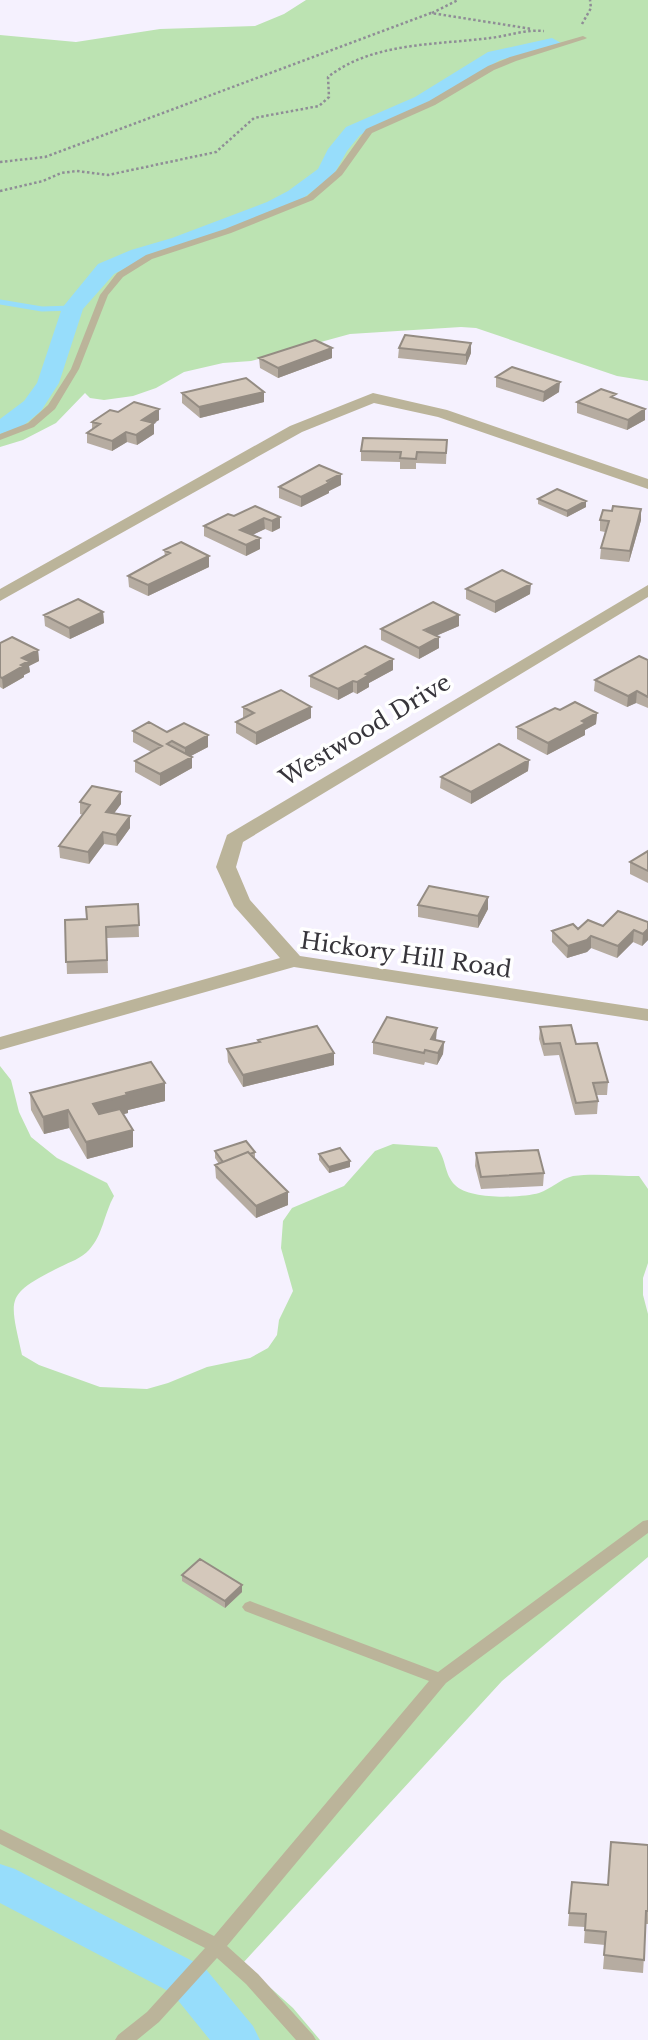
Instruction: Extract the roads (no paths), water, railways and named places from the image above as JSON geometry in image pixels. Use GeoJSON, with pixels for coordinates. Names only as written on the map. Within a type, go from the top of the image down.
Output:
{"type":"FeatureCollection","features":[{"type":"Feature","properties":{"kind":"street"},"geometry":{"type":"LineString","coordinates":[[0,596],[296,429],[373,398],[442,413],[648,484]]}},
{"type":"Feature","properties":{"kind":"street","name":"Westwood Drive"},"geometry":{"type":"LineString","coordinates":[[293,961],[241,902],[226,867],[234,839],[648,590]]}},
{"type":"Feature","properties":{"kind":"street","name":"Hickory Hill Road"},"geometry":{"type":"LineString","coordinates":[[0,1044],[293,961],[648,1015]]}},
{"type":"Feature","properties":{"kind":"lane"},"geometry":{"type":"LineString","coordinates":[[0,437],[31,425],[52,407],[75,369],[104,295],[120,275],[149,257],[228,231],[310,198],[339,173],[369,131],[432,103],[491,68],[583,38]]}},
{"type":"Feature","properties":{"kind":"lane"},"geometry":{"type":"LineString","coordinates":[[124,2040],[153,2017],[188,1980],[440,1679],[648,1525]]}},
{"type":"Feature","properties":{"kind":"lane"},"geometry":{"type":"LineString","coordinates":[[250,1607],[440,1679]]}},
{"type":"Feature","properties":{"kind":"lane"},"geometry":{"type":"LineString","coordinates":[[0,1836],[215,1945],[252,1979],[307,2040]]}},
{"type":"Feature","properties":{"kind":"waterway"},"geometry":{"type":"LineString","coordinates":[[0,427],[15,421],[33,406],[48,383],[73,308],[106,269],[138,254],[179,242],[274,206],[295,195],[326,172],[338,149],[353,131],[422,101],[494,56],[552,43]]}},
{"type":"Feature","properties":{"kind":"waterway"},"geometry":{"type":"LineString","coordinates":[[0,302],[42,309],[73,308]]}},
{"type":"Feature","properties":{"kind":"waterway"},"geometry":{"type":"LineString","coordinates":[[0,1882],[188,1980],[237,2040]]}}]}
